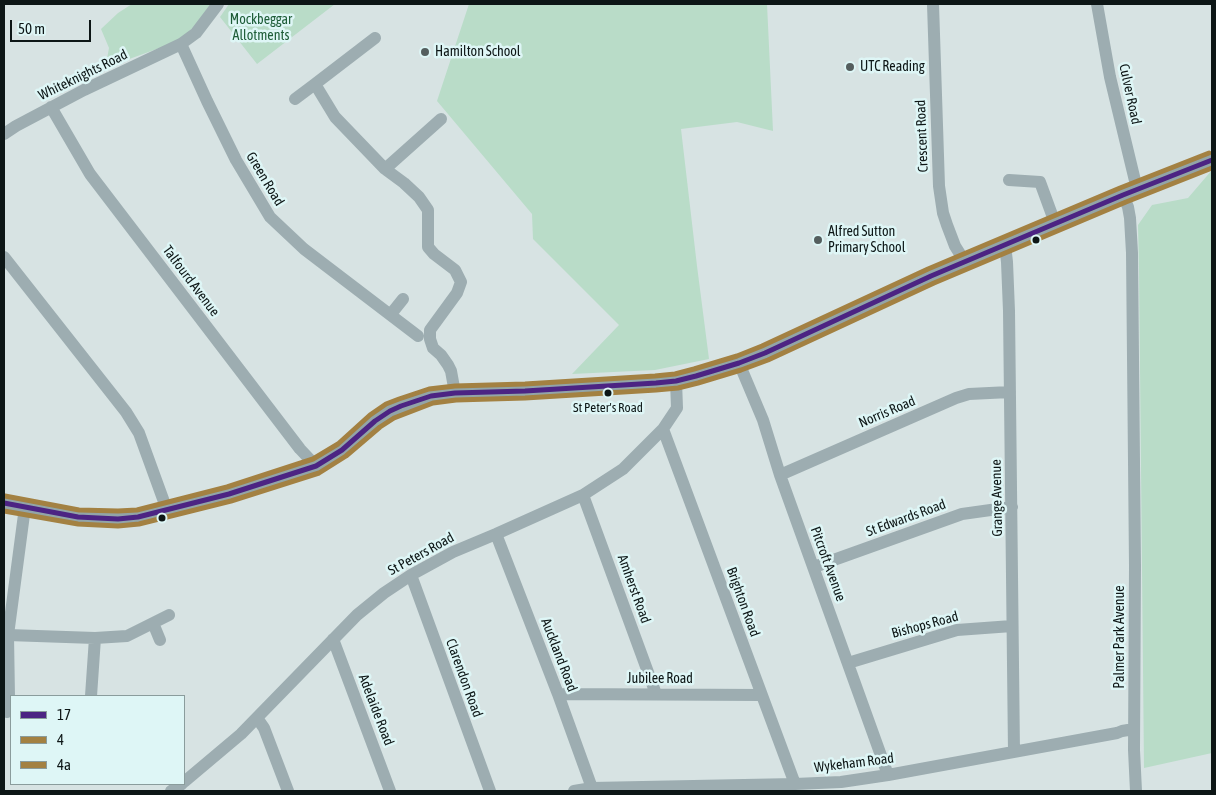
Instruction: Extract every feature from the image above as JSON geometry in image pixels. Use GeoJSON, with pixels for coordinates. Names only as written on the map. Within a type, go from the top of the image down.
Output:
{"type":"FeatureCollection","features":[{"type":"Feature","properties":{"kind":"main road"},"geometry":{"type":"LineString","coordinates":[[4,503],[78,517],[118,519],[138,517],[229,494],[316,466],[342,450],[375,421],[390,411],[417,400],[438,395],[676,381],[739,363],[765,353],[931,276],[1130,192],[1212,160]]}},
{"type":"Feature","properties":{"kind":"street","name":"Whiteknights Road"},"geometry":{"type":"LineString","coordinates":[[4,134],[84,90],[181,44],[196,33],[218,4]]}},
{"type":"Feature","properties":{"kind":"street","name":"Crescent Road"},"geometry":{"type":"LineString","coordinates":[[933,4],[939,186],[943,213],[955,246],[965,262]]}},
{"type":"Feature","properties":{"kind":"street","name":"Culver Road"},"geometry":{"type":"LineString","coordinates":[[1096,4],[1130,192]]}},
{"type":"Feature","properties":{"kind":"street"},"geometry":{"type":"LineString","coordinates":[[296,100],[375,38]]}},
{"type":"Feature","properties":{"kind":"street","name":"Green Road"},"geometry":{"type":"LineString","coordinates":[[181,44],[236,160],[270,217],[304,249],[418,336]]}},
{"type":"Feature","properties":{"kind":"street"},"geometry":{"type":"LineString","coordinates":[[314,84],[335,117],[385,169],[404,183],[424,203],[428,210],[428,247],[455,270],[461,282],[457,293],[430,330],[433,348],[441,355],[451,371],[455,394]]}},
{"type":"Feature","properties":{"kind":"street","name":"Talfourd Avenue"},"geometry":{"type":"LineString","coordinates":[[51,107],[90,174],[300,449],[316,466]]}},
{"type":"Feature","properties":{"kind":"street"},"geometry":{"type":"LineString","coordinates":[[385,169],[441,119]]}},
{"type":"Feature","properties":{"kind":"street"},"geometry":{"type":"LineString","coordinates":[[1009,180],[1040,182],[1055,223]]}},
{"type":"Feature","properties":{"kind":"street","name":"Palmer Park Avenue"},"geometry":{"type":"LineString","coordinates":[[1130,192],[1128,207],[1132,252],[1135,566],[1134,725],[1136,791]]}},
{"type":"Feature","properties":{"kind":"street","name":"Grange Avenue"},"geometry":{"type":"LineString","coordinates":[[1005,245],[1010,311],[1014,752]]}},
{"type":"Feature","properties":{"kind":"street"},"geometry":{"type":"LineString","coordinates":[[4,257],[126,412],[139,433],[167,510]]}},
{"type":"Feature","properties":{"kind":"street"},"geometry":{"type":"LineString","coordinates":[[390,314],[403,299]]}},
{"type":"Feature","properties":{"kind":"street","name":"Pitcroft Avenue"},"geometry":{"type":"LineString","coordinates":[[739,363],[763,420],[780,475],[888,775]]}},
{"type":"Feature","properties":{"kind":"street","name":"St Peters Road"},"geometry":{"type":"LineString","coordinates":[[185,781],[241,734],[357,615],[384,592],[410,575],[453,552],[583,495],[623,468],[663,430],[677,408],[676,381]]}},
{"type":"Feature","properties":{"kind":"street","name":"Norris Road"},"geometry":{"type":"LineString","coordinates":[[780,475],[956,398],[969,394],[1010,392]]}},
{"type":"Feature","properties":{"kind":"street","name":"Brighton Road"},"geometry":{"type":"LineString","coordinates":[[663,430],[795,784]]}},
{"type":"Feature","properties":{"kind":"street","name":"Amherst Road"},"geometry":{"type":"LineString","coordinates":[[583,495],[656,694]]}},
{"type":"Feature","properties":{"kind":"street"},"geometry":{"type":"LineString","coordinates":[[6,712],[10,697],[8,634],[25,507]]}},
{"type":"Feature","properties":{"kind":"street","name":"St Edwards Road"},"geometry":{"type":"LineString","coordinates":[[814,567],[962,514],[1012,507]]}},
{"type":"Feature","properties":{"kind":"street","name":"Auckland Road"},"geometry":{"type":"LineString","coordinates":[[496,534],[592,788]]}},
{"type":"Feature","properties":{"kind":"street","name":"Clarendon Road"},"geometry":{"type":"LineString","coordinates":[[410,575],[490,791]]}},
{"type":"Feature","properties":{"kind":"street"},"geometry":{"type":"LineString","coordinates":[[8,634],[95,638],[127,636],[168,615]]}},
{"type":"Feature","properties":{"kind":"street"},"geometry":{"type":"LineString","coordinates":[[154,623],[160,640]]}},
{"type":"Feature","properties":{"kind":"street","name":"Bishops Road"},"geometry":{"type":"LineString","coordinates":[[848,663],[957,630],[1012,626]]}},
{"type":"Feature","properties":{"kind":"street"},"geometry":{"type":"LineString","coordinates":[[91,695],[95,638]]}},
{"type":"Feature","properties":{"kind":"street","name":"Adelaide Road"},"geometry":{"type":"LineString","coordinates":[[333,639],[390,791]]}},
{"type":"Feature","properties":{"kind":"street","name":"Jubilee Road"},"geometry":{"type":"LineString","coordinates":[[558,694],[761,695]]}},
{"type":"Feature","properties":{"kind":"street"},"geometry":{"type":"LineString","coordinates":[[257,718],[264,728],[288,791]]}},
{"type":"Feature","properties":{"kind":"street","name":"Wykeham Road"},"geometry":{"type":"LineString","coordinates":[[574,791],[592,788],[841,782],[1117,733],[1134,725]]}},
{"type":"Feature","properties":{"kind":"green space"},"geometry":{"type":"Polygon","coordinates":[[[132,4],[213,4],[208,13],[179,41],[105,70],[109,48],[101,29],[118,13],[132,4]]]}},
{"type":"Feature","properties":{"kind":"green space","name":"Mockbeggar Allotments"},"geometry":{"type":"Polygon","coordinates":[[[229,4],[335,4],[257,64],[220,17],[229,4]]]}},
{"type":"Feature","properties":{"kind":"green space"},"geometry":{"type":"Polygon","coordinates":[[[469,4],[767,4],[773,131],[737,122],[681,129],[709,359],[655,370],[572,374],[619,325],[533,239],[532,214],[437,101],[469,4]]]}},
{"type":"Feature","properties":{"kind":"green space"},"geometry":{"type":"Polygon","coordinates":[[[1212,170],[1212,753],[1144,768],[1138,225],[1152,205],[1188,198],[1212,170]]]}},
{"type":"Feature","properties":{"kind":"transit line","name":"4a"},"geometry":{"type":"LineString","coordinates":[[5,496],[79,510],[137,510],[227,487],[313,459],[338,444],[370,415],[386,404],[429,389],[455,386],[655,376],[675,374],[694,369],[762,346],[928,269],[1120,188],[1209,153]]}},
{"type":"Feature","properties":{"kind":"transit line","name":"17"},"geometry":{"type":"LineString","coordinates":[[4,503],[78,517],[118,519],[138,517],[229,494],[316,466],[342,450],[375,421],[390,411],[431,396],[455,393],[656,383],[696,376],[765,353],[931,276],[1123,195],[1212,160]]}},
{"type":"Feature","properties":{"kind":"transit line","name":"4"},"geometry":{"type":"LineString","coordinates":[[4,511],[78,524],[118,526],[139,524],[231,501],[319,473],[346,456],[380,427],[394,418],[433,403],[456,400],[656,390],[678,388],[698,383],[768,360],[934,283],[1212,168]]}},
{"type":"Feature","properties":{"kind":"place","name":"Hamilton School"},"geometry":{"type":"Point","coordinates":[425,52]}},
{"type":"Feature","properties":{"kind":"place","name":"UTC Reading"},"geometry":{"type":"Point","coordinates":[850,67]}},
{"type":"Feature","properties":{"kind":"place","name":"Alfred Sutton Primary School"},"geometry":{"type":"Point","coordinates":[818,240]}},
{"type":"Feature","properties":{"kind":"place","name":"St Peter's Road"},"geometry":{"type":"Point","coordinates":[608,393]}}]}
